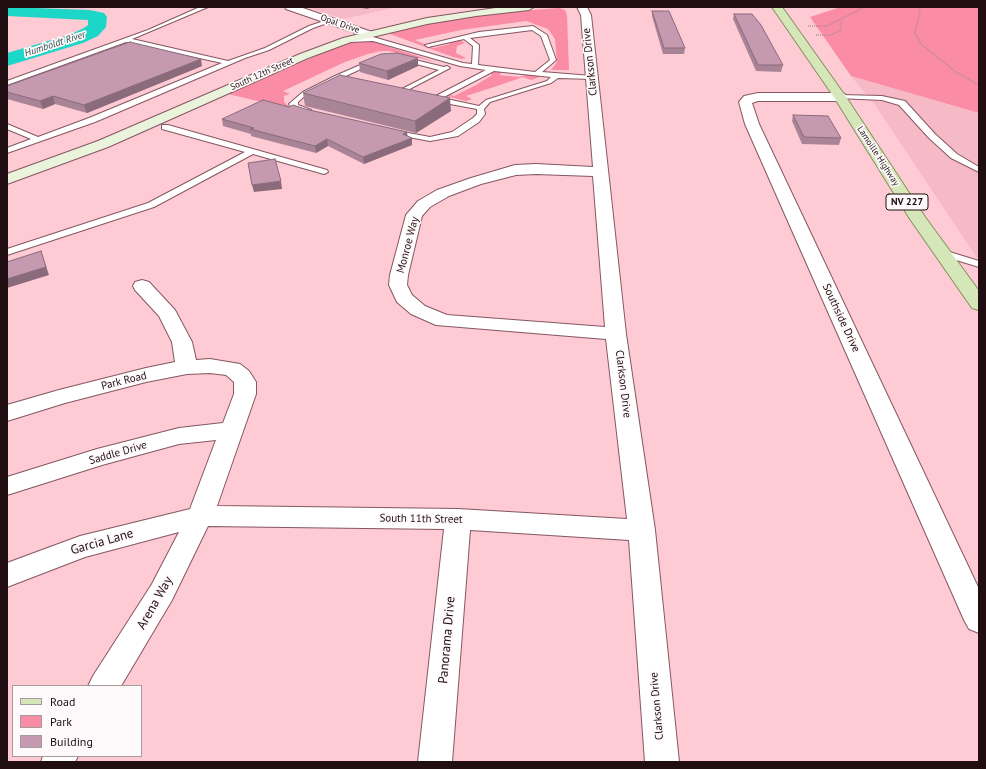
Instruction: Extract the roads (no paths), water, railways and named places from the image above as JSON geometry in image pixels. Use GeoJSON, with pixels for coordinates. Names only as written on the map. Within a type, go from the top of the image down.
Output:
{"type":"FeatureCollection","features":[{"type":"Feature","properties":{"kind":"main road","name":"South 12th Street"},"geometry":{"type":"LineString","coordinates":[[7,172],[99,136],[286,56],[429,16],[490,7]]}},
{"type":"Feature","properties":{"kind":"main road","name":"South 12th Street"},"geometry":{"type":"LineString","coordinates":[[7,179],[102,144],[304,56],[364,33],[476,13],[529,7]]}},
{"type":"Feature","properties":{"kind":"main road","name":"Lamoille Highway"},"geometry":{"type":"LineString","coordinates":[[777,7],[840,97],[918,219],[979,304]]}},
{"type":"Feature","properties":{"kind":"main road"},"geometry":{"type":"LineString","coordinates":[[102,144],[135,139],[165,128],[209,102],[214,95]]}},
{"type":"Feature","properties":{"kind":"street","name":"Opal Drive"},"geometry":{"type":"LineString","coordinates":[[290,7],[364,33]]}},
{"type":"Feature","properties":{"kind":"street","name":"Clarkson Drive"},"geometry":{"type":"LineString","coordinates":[[582,7],[586,15],[616,334],[642,530],[662,762]]}},
{"type":"Feature","properties":{"kind":"street","name":"Southside Drive"},"geometry":{"type":"LineString","coordinates":[[840,97],[758,97],[749,99],[745,102],[752,124],[979,620]]}},
{"type":"Feature","properties":{"kind":"street","name":"Monroe Way"},"geometry":{"type":"LineString","coordinates":[[600,172],[536,169],[515,170],[476,181],[443,193],[424,204],[414,215],[399,275],[398,285],[404,298],[418,310],[443,321],[616,334]]}},
{"type":"Feature","properties":{"kind":"street"},"geometry":{"type":"LineString","coordinates":[[142,286],[168,314],[182,342],[187,367]]}},
{"type":"Feature","properties":{"kind":"street","name":"Park Road"},"geometry":{"type":"LineString","coordinates":[[7,413],[146,375],[187,367],[210,366],[232,369],[241,376],[245,382],[245,394],[230,430]]}},
{"type":"Feature","properties":{"kind":"street"},"geometry":{"type":"LineString","coordinates":[[200,516],[230,430]]}},
{"type":"Feature","properties":{"kind":"street","name":"Saddle Drive"},"geometry":{"type":"LineString","coordinates":[[7,486],[97,458],[179,436],[230,430]]}},
{"type":"Feature","properties":{"kind":"street","name":"South 11th Street"},"geometry":{"type":"LineString","coordinates":[[200,516],[458,519],[642,530]]}},
{"type":"Feature","properties":{"kind":"street","name":"Garcia Lane"},"geometry":{"type":"LineString","coordinates":[[7,576],[80,547],[200,516]]}},
{"type":"Feature","properties":{"kind":"street","name":"Arena Way"},"geometry":{"type":"LineString","coordinates":[[105,685],[162,592],[200,516]]}},
{"type":"Feature","properties":{"kind":"street","name":"Panorama Drive"},"geometry":{"type":"LineString","coordinates":[[435,762],[458,519]]}},
{"type":"Feature","properties":{"kind":"lane"},"geometry":{"type":"LineString","coordinates":[[7,83],[126,40],[205,7]]}},
{"type":"Feature","properties":{"kind":"lane"},"geometry":{"type":"LineString","coordinates":[[7,151],[92,120],[229,63],[271,48],[304,30],[330,21]]}},
{"type":"Feature","properties":{"kind":"lane"},"geometry":{"type":"LineString","coordinates":[[397,27],[383,35],[404,47]]}},
{"type":"Feature","properties":{"kind":"lane"},"geometry":{"type":"LineString","coordinates":[[428,45],[514,29],[537,29],[544,35],[553,60],[536,74]]}},
{"type":"Feature","properties":{"kind":"lane"},"geometry":{"type":"LineString","coordinates":[[465,37],[476,45],[476,61],[474,67]]}},
{"type":"Feature","properties":{"kind":"lane"},"geometry":{"type":"LineString","coordinates":[[347,40],[370,38],[457,64],[474,67],[556,76],[592,78]]}},
{"type":"Feature","properties":{"kind":"lane"},"geometry":{"type":"LineString","coordinates":[[126,40],[229,63]]}},
{"type":"Feature","properties":{"kind":"lane"},"geometry":{"type":"LineString","coordinates":[[398,58],[445,69]]}},
{"type":"Feature","properties":{"kind":"lane"},"geometry":{"type":"LineString","coordinates":[[316,114],[295,107],[293,104],[294,101],[305,93],[380,59]]}},
{"type":"Feature","properties":{"kind":"lane"},"geometry":{"type":"LineString","coordinates":[[414,94],[396,91],[457,64]]}},
{"type":"Feature","properties":{"kind":"lane"},"geometry":{"type":"LineString","coordinates":[[480,108],[432,98],[493,69]]}},
{"type":"Feature","properties":{"kind":"lane"},"geometry":{"type":"LineString","coordinates":[[480,108],[488,101],[549,82],[556,76]]}},
{"type":"Feature","properties":{"kind":"lane"},"geometry":{"type":"LineString","coordinates":[[337,78],[351,81]]}},
{"type":"Feature","properties":{"kind":"lane"},"geometry":{"type":"LineString","coordinates":[[840,97],[882,98],[902,104],[932,136],[954,156],[979,170]]}},
{"type":"Feature","properties":{"kind":"lane"},"geometry":{"type":"LineString","coordinates":[[383,130],[430,139],[449,136],[455,134],[476,120],[481,114],[480,108]]}},
{"type":"Feature","properties":{"kind":"lane"},"geometry":{"type":"LineString","coordinates":[[7,126],[39,140]]}},
{"type":"Feature","properties":{"kind":"lane"},"geometry":{"type":"LineString","coordinates":[[165,128],[324,172]]}},
{"type":"Feature","properties":{"kind":"lane"},"geometry":{"type":"LineString","coordinates":[[7,252],[151,205],[251,152]]}},
{"type":"Feature","properties":{"kind":"lane"},"geometry":{"type":"LineString","coordinates":[[943,253],[979,264]]}},
{"type":"Feature","properties":{"kind":"waterway","name":"Humboldt River"},"geometry":{"type":"LineString","coordinates":[[7,11],[90,15],[98,17],[97,27],[91,32],[76,39],[7,60]]}}]}
